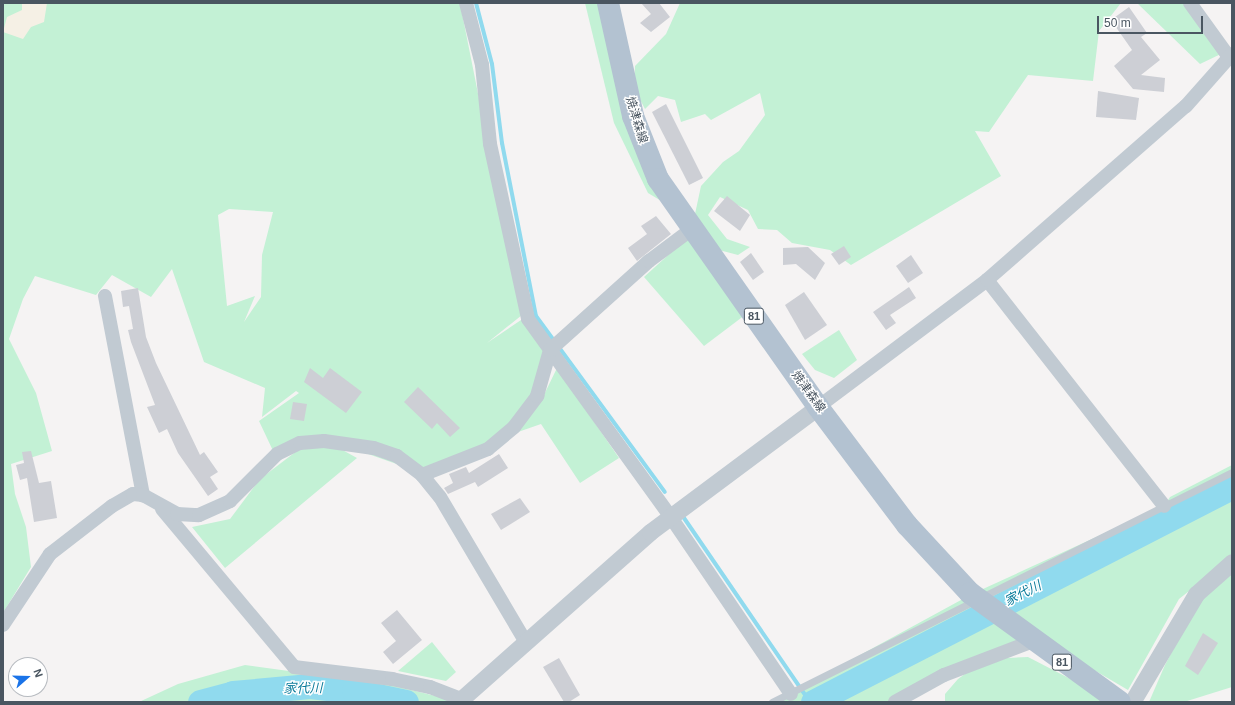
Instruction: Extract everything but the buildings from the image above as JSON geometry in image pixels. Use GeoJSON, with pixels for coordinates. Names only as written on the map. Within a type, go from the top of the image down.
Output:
{"type":"FeatureCollection","features":[{"type":"Feature","properties":{"kind":"main road","name":"焼津森線"},"geometry":{"type":"LineString","coordinates":[[608,3],[633,116],[658,179],[818,407],[907,525],[974,595],[1033,641],[1120,702]]}},
{"type":"Feature","properties":{"kind":"street"},"geometry":{"type":"LineString","coordinates":[[466,3],[482,65],[490,144],[528,319],[552,349],[795,692]]}},
{"type":"Feature","properties":{"kind":"street"},"geometry":{"type":"LineString","coordinates":[[156,503],[294,667],[392,679],[430,687],[465,701],[525,641],[670,516],[987,280],[1186,106],[1230,56],[1190,3]]}},
{"type":"Feature","properties":{"kind":"street"},"geometry":{"type":"LineString","coordinates":[[422,475],[488,449],[514,427],[537,396],[552,349],[649,262],[692,229]]}},
{"type":"Feature","properties":{"kind":"street"},"geometry":{"type":"LineString","coordinates":[[987,280],[1164,506]]}},
{"type":"Feature","properties":{"kind":"street"},"geometry":{"type":"LineString","coordinates":[[105,296],[143,495]]}},
{"type":"Feature","properties":{"kind":"street"},"geometry":{"type":"LineString","coordinates":[[3,625],[50,554],[112,506],[134,494],[143,495],[177,514],[199,515],[216,509],[230,501],[276,454],[300,443],[324,441],[374,448],[397,456],[422,475],[440,497],[525,641]]}},
{"type":"Feature","properties":{"kind":"street"},"geometry":{"type":"LineString","coordinates":[[1132,702],[1196,594],[1232,562]]}},
{"type":"Feature","properties":{"kind":"street"},"geometry":{"type":"LineString","coordinates":[[895,702],[944,675],[1033,641]]}},
{"type":"Feature","properties":{"kind":"lane"},"geometry":{"type":"LineString","coordinates":[[772,702],[807,686],[974,595],[1164,506],[1232,472]]}},
{"type":"Feature","properties":{"kind":"green space"},"geometry":{"type":"Polygon","coordinates":[[[3,3],[460,3],[522,315],[487,343],[524,318],[544,351],[534,400],[509,431],[425,474],[317,436],[275,455],[259,421],[299,393],[296,391],[262,417],[265,388],[204,362],[172,269],[151,297],[112,275],[96,295],[35,276],[23,299],[9,339],[36,393],[52,451],[11,464],[15,494],[26,527],[31,567],[3,613],[3,3]],[[229,209],[218,215],[227,306],[255,296],[244,322],[261,297],[262,255],[273,212],[229,209]]]}},
{"type":"Feature","properties":{"kind":"green space"},"geometry":{"type":"Polygon","coordinates":[[[585,3],[600,3],[663,202],[648,193],[614,123],[585,3]]]}},
{"type":"Feature","properties":{"kind":"green space"},"geometry":{"type":"Polygon","coordinates":[[[680,3],[1121,3],[1099,31],[1093,81],[1028,75],[989,132],[975,131],[1001,176],[851,265],[830,250],[792,243],[777,230],[758,229],[748,210],[720,197],[708,215],[727,239],[750,247],[738,255],[719,250],[695,214],[701,186],[723,162],[739,151],[765,115],[760,93],[711,120],[705,114],[681,122],[675,100],[658,96],[645,109],[634,88],[635,66],[666,34],[680,3]]]}},
{"type":"Feature","properties":{"kind":"green space"},"geometry":{"type":"Polygon","coordinates":[[[1137,3],[1190,3],[1225,52],[1200,64],[1137,3]]]}},
{"type":"Feature","properties":{"kind":"green space"},"geometry":{"type":"Polygon","coordinates":[[[688,237],[745,315],[704,346],[644,277],[688,237]]]}},
{"type":"Feature","properties":{"kind":"green space"},"geometry":{"type":"Polygon","coordinates":[[[839,330],[857,360],[834,378],[815,370],[802,354],[839,330]]]}},
{"type":"Feature","properties":{"kind":"green space"},"geometry":{"type":"Polygon","coordinates":[[[557,368],[619,458],[580,483],[541,424],[518,432],[540,403],[557,368]]]}},
{"type":"Feature","properties":{"kind":"green space"},"geometry":{"type":"Polygon","coordinates":[[[302,447],[337,447],[357,458],[225,568],[192,527],[230,519],[260,479],[302,447]]]}},
{"type":"Feature","properties":{"kind":"green space"},"geometry":{"type":"Polygon","coordinates":[[[1232,465],[1232,557],[1179,599],[1128,690],[1036,636],[988,659],[1028,657],[1115,702],[945,702],[945,694],[958,679],[983,661],[898,702],[774,702],[972,594],[1164,506],[1170,497],[1232,465]]]}},
{"type":"Feature","properties":{"kind":"green space"},"geometry":{"type":"Polygon","coordinates":[[[1232,564],[1232,687],[1184,702],[1149,702],[1165,665],[1200,598],[1232,564]]]}},
{"type":"Feature","properties":{"kind":"green space"},"geometry":{"type":"Polygon","coordinates":[[[432,642],[456,672],[446,681],[398,671],[432,642]]]}},
{"type":"Feature","properties":{"kind":"green space"},"geometry":{"type":"Polygon","coordinates":[[[245,665],[391,685],[460,702],[139,702],[178,684],[245,665]]]}},
{"type":"Feature","properties":{"kind":"sand"},"geometry":{"type":"Polygon","coordinates":[[[22,3],[47,3],[44,22],[31,27],[23,39],[3,32],[7,17],[22,10],[22,3]]]}},
{"type":"Feature","properties":{"kind":"waterway"},"geometry":{"type":"LineString","coordinates":[[476,3],[492,64],[502,143],[536,316],[665,492]]}},
{"type":"Feature","properties":{"kind":"waterway","name":"家代川"},"geometry":{"type":"LineString","coordinates":[[813,702],[1232,487]]}},
{"type":"Feature","properties":{"kind":"waterway"},"geometry":{"type":"LineString","coordinates":[[684,518],[810,702]]}},
{"type":"Feature","properties":{"kind":"waterway","name":"家代川"},"geometry":{"type":"LineString","coordinates":[[200,702],[233,693],[310,686],[354,691],[406,702]]}}]}
